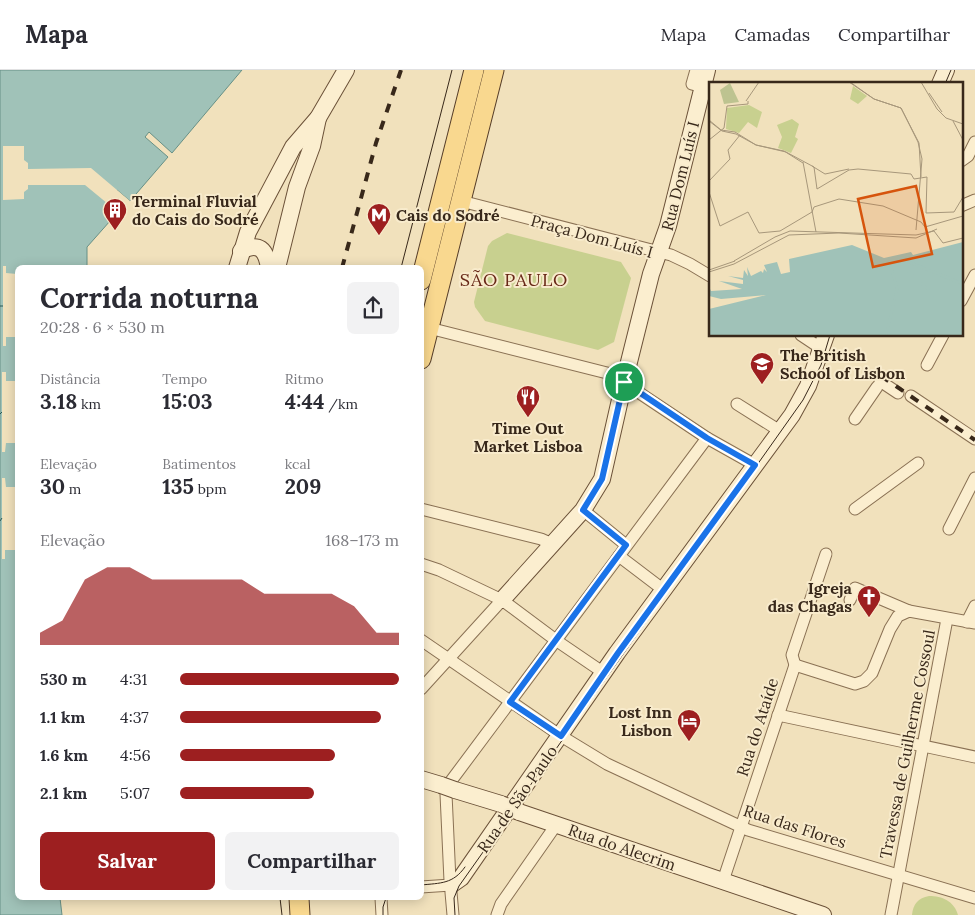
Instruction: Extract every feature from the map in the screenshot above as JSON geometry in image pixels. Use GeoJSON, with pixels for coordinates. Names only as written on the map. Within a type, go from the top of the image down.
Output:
{"type":"FeatureCollection","features":[{"type":"Feature","properties":{"kind":"main road"},"geometry":{"type":"LineString","coordinates":[[424,269],[474,70]]}},
{"type":"Feature","properties":{"kind":"main road"},"geometry":{"type":"LineString","coordinates":[[424,347],[494,70]]}},
{"type":"Feature","properties":{"kind":"main road"},"geometry":{"type":"LineString","coordinates":[[442,196],[461,201]]}},
{"type":"Feature","properties":{"kind":"main road"},"geometry":{"type":"LineString","coordinates":[[424,276],[428,286],[424,308]]}},
{"type":"Feature","properties":{"kind":"main road"},"geometry":{"type":"LineString","coordinates":[[424,326],[429,328]]}},
{"type":"Feature","properties":{"kind":"main road"},"geometry":{"type":"LineString","coordinates":[[299,900],[300,915]]}},
{"type":"Feature","properties":{"kind":"street"},"geometry":{"type":"LineString","coordinates":[[238,265],[248,232],[293,147],[318,118],[346,70]]}},
{"type":"Feature","properties":{"kind":"street"},"geometry":{"type":"LineString","coordinates":[[696,70],[692,84],[703,87]]}},
{"type":"Feature","properties":{"kind":"street","name":"Rua Dom Luís I"},"geometry":{"type":"LineString","coordinates":[[660,252],[707,70]]}},
{"type":"Feature","properties":{"kind":"street"},"geometry":{"type":"LineString","coordinates":[[941,82],[946,70]]}},
{"type":"Feature","properties":{"kind":"street"},"geometry":{"type":"LineString","coordinates":[[278,265],[297,187],[312,146],[318,118]]}},
{"type":"Feature","properties":{"kind":"street"},"geometry":{"type":"LineString","coordinates":[[962,160],[968,156],[975,142]]}},
{"type":"Feature","properties":{"kind":"street"},"geometry":{"type":"LineString","coordinates":[[962,206],[975,200]]}},
{"type":"Feature","properties":{"kind":"street","name":"Praça Dom Luís I"},"geometry":{"type":"LineString","coordinates":[[461,201],[660,252],[652,274],[624,382],[602,479],[583,510],[502,600]]}},
{"type":"Feature","properties":{"kind":"street"},"geometry":{"type":"LineString","coordinates":[[241,251],[249,247],[259,248],[266,254],[268,265]]}},
{"type":"Feature","properties":{"kind":"street"},"geometry":{"type":"LineString","coordinates":[[660,252],[690,264],[709,275]]}},
{"type":"Feature","properties":{"kind":"street"},"geometry":{"type":"LineString","coordinates":[[962,299],[975,275]]}},
{"type":"Feature","properties":{"kind":"street"},"geometry":{"type":"LineString","coordinates":[[429,328],[611,374],[707,438],[755,465]]}},
{"type":"Feature","properties":{"kind":"street"},"geometry":{"type":"LineString","coordinates":[[804,336],[824,342]]}},
{"type":"Feature","properties":{"kind":"street"},"geometry":{"type":"LineString","coordinates":[[927,365],[942,336]]}},
{"type":"Feature","properties":{"kind":"street","name":"Rua de São Paulo"},"geometry":{"type":"LineString","coordinates":[[451,885],[461,878],[604,673],[792,415],[808,386],[824,342]]}},
{"type":"Feature","properties":{"kind":"street"},"geometry":{"type":"LineString","coordinates":[[855,419],[878,384],[898,393]]}},
{"type":"Feature","properties":{"kind":"street"},"geometry":{"type":"LineString","coordinates":[[911,396],[975,439]]}},
{"type":"Feature","properties":{"kind":"street"},"geometry":{"type":"LineString","coordinates":[[737,404],[780,431]]}},
{"type":"Feature","properties":{"kind":"street"},"geometry":{"type":"LineString","coordinates":[[454,915],[451,885],[448,788],[707,438]]}},
{"type":"Feature","properties":{"kind":"street"},"geometry":{"type":"LineString","coordinates":[[855,510],[918,464]]}},
{"type":"Feature","properties":{"kind":"street"},"geometry":{"type":"LineString","coordinates":[[950,529],[975,478]]}},
{"type":"Feature","properties":{"kind":"street"},"geometry":{"type":"LineString","coordinates":[[424,510],[541,539],[552,544]]}},
{"type":"Feature","properties":{"kind":"street"},"geometry":{"type":"LineString","coordinates":[[583,510],[626,545]]}},
{"type":"Feature","properties":{"kind":"street"},"geometry":{"type":"LineString","coordinates":[[795,665],[792,655],[826,554]]}},
{"type":"Feature","properties":{"kind":"street"},"geometry":{"type":"LineString","coordinates":[[619,556],[664,591]]}},
{"type":"Feature","properties":{"kind":"street"},"geometry":{"type":"LineString","coordinates":[[424,565],[502,600],[556,641],[604,673]]}},
{"type":"Feature","properties":{"kind":"street"},"geometry":{"type":"LineString","coordinates":[[850,600],[855,588],[909,611],[971,622],[975,606]]}},
{"type":"Feature","properties":{"kind":"street"},"geometry":{"type":"LineString","coordinates":[[424,686],[502,600]]}},
{"type":"Feature","properties":{"kind":"street","name":"Rua do Ataíde"},"geometry":{"type":"LineString","coordinates":[[722,881],[795,665],[855,684],[864,682],[872,673],[890,629],[898,616],[909,611]]}},
{"type":"Feature","properties":{"kind":"street","name":"Travessa de Guilherme Cossoul"},"geometry":{"type":"LineString","coordinates":[[891,915],[947,619]]}},
{"type":"Feature","properties":{"kind":"street","name":"Rua das Flores"},"geometry":{"type":"LineString","coordinates":[[424,642],[561,736],[607,764],[741,827],[975,898]]}},
{"type":"Feature","properties":{"kind":"street"},"geometry":{"type":"LineString","coordinates":[[778,714],[975,757]]}},
{"type":"Feature","properties":{"kind":"street","name":"Rua do Alecrim"},"geometry":{"type":"LineString","coordinates":[[424,780],[501,804],[556,825],[823,915]]}},
{"type":"Feature","properties":{"kind":"street"},"geometry":{"type":"LineString","coordinates":[[497,915],[501,904],[556,825]]}},
{"type":"Feature","properties":{"kind":"street"},"geometry":{"type":"LineString","coordinates":[[424,887],[451,885]]}},
{"type":"Feature","properties":{"kind":"street"},"geometry":{"type":"LineString","coordinates":[[292,900],[293,915]]}},
{"type":"Feature","properties":{"kind":"street"},"geometry":{"type":"LineString","coordinates":[[381,900],[382,915]]}},
{"type":"Feature","properties":{"kind":"green space"},"geometry":{"type":"Polygon","coordinates":[[[507,233],[621,262],[631,278],[614,342],[598,350],[485,321],[475,307],[474,302],[488,246],[492,241],[507,233]]]}},
{"type":"Feature","properties":{"kind":"green space"},"geometry":{"type":"Polygon","coordinates":[[[929,896],[947,900],[954,906],[958,915],[912,915],[917,902],[929,896]]]}},
{"type":"Feature","properties":{"kind":"water"},"geometry":{"type":"Polygon","coordinates":[[[0,70],[242,70],[172,153],[149,132],[145,137],[168,157],[130,201],[117,190],[107,202],[118,212],[87,247],[87,265],[15,265],[15,900],[60,900],[62,915],[0,915],[0,70]]]}},
{"type":"Feature","properties":{"kind":"pier"},"geometry":{"type":"Polygon","coordinates":[[[3,146],[24,146],[24,160],[28,163],[28,169],[91,168],[130,201],[128,203],[118,193],[110,202],[120,210],[119,213],[85,185],[28,185],[28,189],[24,192],[24,199],[3,200],[3,146]]]}},
{"type":"Feature","properties":{"kind":"pier"},"geometry":{"type":"Polygon","coordinates":[[[3,266],[6,266],[6,273],[15,274],[15,337],[6,337],[6,346],[3,346],[3,266]]]}},
{"type":"Feature","properties":{"kind":"pier"},"geometry":{"type":"Polygon","coordinates":[[[2,372],[6,372],[6,381],[15,381],[15,443],[6,443],[5,452],[2,452],[2,372]]]}},
{"type":"Feature","properties":{"kind":"pier"},"geometry":{"type":"Polygon","coordinates":[[[2,478],[5,478],[6,487],[15,487],[15,550],[5,550],[5,559],[2,559],[2,478]]]}},
{"type":"Feature","properties":{"kind":"tram line"},"geometry":{"type":"LineString","coordinates":[[402,265],[452,70]]}},
{"type":"Feature","properties":{"kind":"tram line"},"geometry":{"type":"LineString","coordinates":[[946,82],[951,70]]}},
{"type":"Feature","properties":{"kind":"tram line"},"geometry":{"type":"LineString","coordinates":[[455,915],[454,898],[459,886],[803,400],[821,365],[830,336]]}},
{"type":"Feature","properties":{"kind":"tram line"},"geometry":{"type":"LineString","coordinates":[[569,719],[599,676]]}},
{"type":"Feature","properties":{"kind":"tram line"},"geometry":{"type":"LineString","coordinates":[[424,885],[451,880],[465,867]]}},
{"type":"Feature","properties":{"kind":"tram line"},"geometry":{"type":"LineString","coordinates":[[280,900],[282,915]]}},
{"type":"Feature","properties":{"kind":"tram line"},"geometry":{"type":"LineString","coordinates":[[383,915],[385,900]]}},
{"type":"Feature","properties":{"kind":"railway"},"geometry":{"type":"LineString","coordinates":[[343,265],[376,143],[401,70]]}},
{"type":"Feature","properties":{"kind":"railway"},"geometry":{"type":"LineString","coordinates":[[881,376],[975,440]]}},
{"type":"Feature","properties":{"kind":"place","name":"Terminal Fluvial do Cais do Sodré"},"geometry":{"type":"Point","coordinates":[115,231]}},
{"type":"Feature","properties":{"kind":"place","name":"Cais do Sodré"},"geometry":{"type":"Point","coordinates":[379,236]}},
{"type":"Feature","properties":{"kind":"place","name":"The British School of Lisbon"},"geometry":{"type":"Point","coordinates":[762,385]}},
{"type":"Feature","properties":{"kind":"place","name":"Time Out Market Lisboa"},"geometry":{"type":"Point","coordinates":[528,418]}},
{"type":"Feature","properties":{"kind":"place","name":"Igreja das Chagas"},"geometry":{"type":"Point","coordinates":[869,618]}},
{"type":"Feature","properties":{"kind":"place","name":"Lost Inn Lisbon"},"geometry":{"type":"Point","coordinates":[689,742]}},
{"type":"Feature","properties":{"kind":"district","name":"SÃO PAULO"},"geometry":{"type":"Point","coordinates":[514,279]}},
{"type":"Feature","properties":{"kind":"route"},"geometry":{"type":"LineString","coordinates":[[624,382],[707,438],[755,465],[618,653],[561,736],[510,702],[626,545],[583,510],[602,479],[624,382]]}}]}
